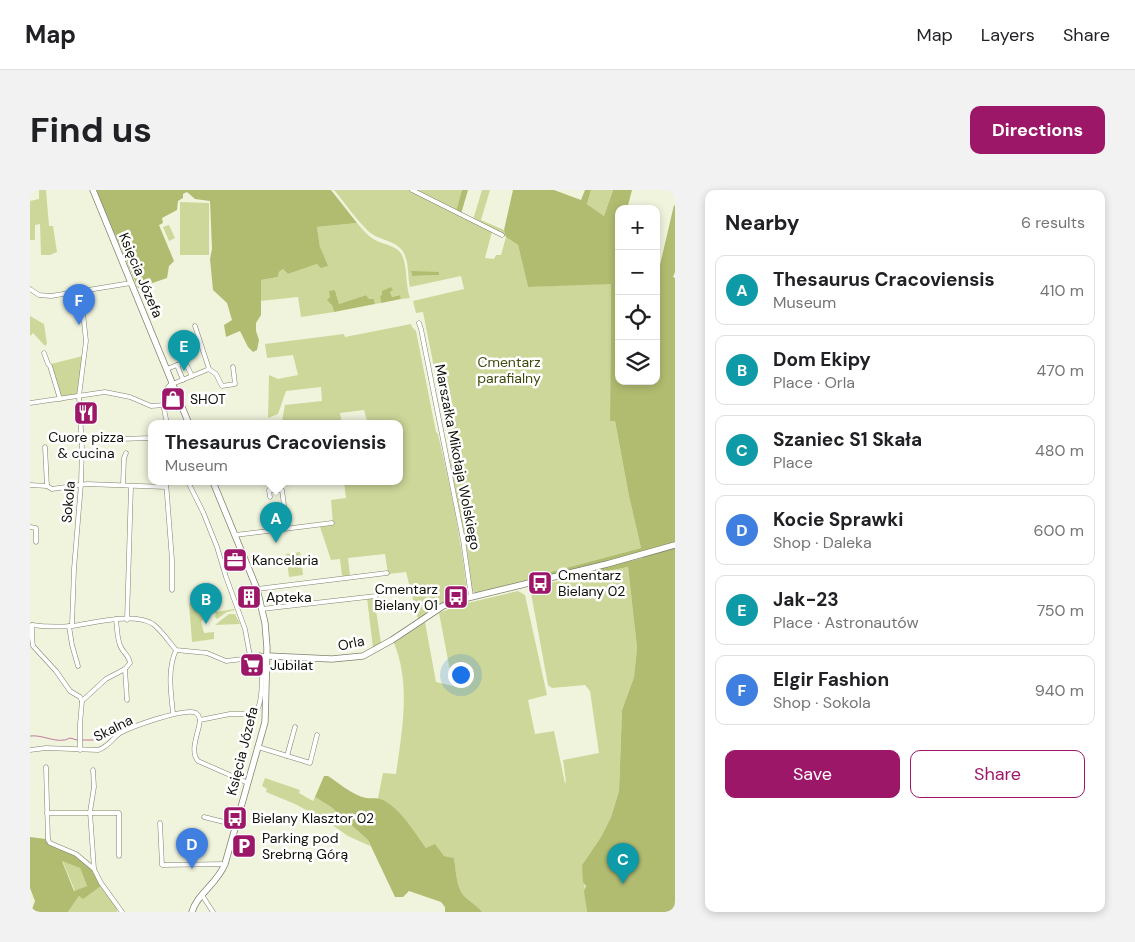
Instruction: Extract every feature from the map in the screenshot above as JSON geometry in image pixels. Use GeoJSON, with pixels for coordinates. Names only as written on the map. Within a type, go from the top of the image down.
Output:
{"type":"FeatureCollection","features":[{"type":"Feature","properties":{"kind":"street","name":"Księcia Józefa"},"geometry":{"type":"LineString","coordinates":[[93,190],[187,420]]}},
{"type":"Feature","properties":{"kind":"street"},"geometry":{"type":"LineString","coordinates":[[412,190],[502,235]]}},
{"type":"Feature","properties":{"kind":"street"},"geometry":{"type":"LineString","coordinates":[[30,289],[44,296],[132,283]]}},
{"type":"Feature","properties":{"kind":"street","name":"Sokola"},"geometry":{"type":"LineString","coordinates":[[76,292],[83,314],[86,341],[79,396],[82,448],[81,484],[71,626],[72,645],[78,666]]}},
{"type":"Feature","properties":{"kind":"street","name":"Marszałka Mikołaja Wolskiego"},"geometry":{"type":"LineString","coordinates":[[418,323],[421,328],[463,540],[471,597]]}},
{"type":"Feature","properties":{"kind":"street"},"geometry":{"type":"LineString","coordinates":[[195,326],[209,369],[216,374],[222,386],[235,384],[233,367]]}},
{"type":"Feature","properties":{"kind":"street"},"geometry":{"type":"LineString","coordinates":[[44,352],[60,399]]}},
{"type":"Feature","properties":{"kind":"street"},"geometry":{"type":"LineString","coordinates":[[167,369],[186,362],[192,376]]}},
{"type":"Feature","properties":{"kind":"street"},"geometry":{"type":"LineString","coordinates":[[177,365],[183,380]]}},
{"type":"Feature","properties":{"kind":"street"},"geometry":{"type":"LineString","coordinates":[[167,420],[165,405],[168,398],[168,388],[173,384],[209,369]]}},
{"type":"Feature","properties":{"kind":"street"},"geometry":{"type":"LineString","coordinates":[[30,403],[110,392],[130,397],[151,406],[165,405]]}},
{"type":"Feature","properties":{"kind":"street"},"geometry":{"type":"LineString","coordinates":[[118,438],[148,438]]}},
{"type":"Feature","properties":{"kind":"street"},"geometry":{"type":"LineString","coordinates":[[45,448],[47,486]]}},
{"type":"Feature","properties":{"kind":"street"},"geometry":{"type":"LineString","coordinates":[[124,486],[124,458],[126,454]]}},
{"type":"Feature","properties":{"kind":"street"},"geometry":{"type":"LineString","coordinates":[[30,484],[47,486],[52,489],[81,484],[166,487],[172,560],[172,590]]}},
{"type":"Feature","properties":{"kind":"street"},"geometry":{"type":"LineString","coordinates":[[189,485],[217,547],[245,629],[250,656]]}},
{"type":"Feature","properties":{"kind":"street","name":"Księcia Józefa"},"geometry":{"type":"LineString","coordinates":[[192,912],[197,901],[219,877],[225,864],[262,733],[266,710],[268,656],[262,609],[257,589],[214,485]]}},
{"type":"Feature","properties":{"kind":"street"},"geometry":{"type":"LineString","coordinates":[[127,620],[131,486]]}},
{"type":"Feature","properties":{"kind":"street"},"geometry":{"type":"LineString","coordinates":[[270,497],[269,490],[282,490],[288,528]]}},
{"type":"Feature","properties":{"kind":"street"},"geometry":{"type":"LineString","coordinates":[[235,535],[332,522]]}},
{"type":"Feature","properties":{"kind":"street"},"geometry":{"type":"LineString","coordinates":[[30,527],[36,528],[36,542]]}},
{"type":"Feature","properties":{"kind":"street","name":"Orla"},"geometry":{"type":"LineString","coordinates":[[176,650],[208,653],[226,660],[243,659],[250,656],[332,659],[363,656],[392,640],[443,606],[471,597],[675,545]]}},
{"type":"Feature","properties":{"kind":"street"},"geometry":{"type":"LineString","coordinates":[[257,589],[387,573]]}},
{"type":"Feature","properties":{"kind":"street"},"geometry":{"type":"LineString","coordinates":[[262,609],[376,596]]}},
{"type":"Feature","properties":{"kind":"street"},"geometry":{"type":"LineString","coordinates":[[80,750],[82,701],[80,697],[70,691],[56,671],[33,646],[31,623],[43,627],[71,626],[103,620],[144,620],[158,629],[176,650],[172,658],[170,673],[173,713],[196,713],[200,720],[194,752],[198,761],[248,783]]}},
{"type":"Feature","properties":{"kind":"street"},"geometry":{"type":"LineString","coordinates":[[82,701],[106,678],[125,669],[130,663],[129,658],[122,651],[119,643],[116,620]]}},
{"type":"Feature","properties":{"kind":"street"},"geometry":{"type":"LineString","coordinates":[[200,720],[230,714],[252,714],[256,712],[260,704],[263,666],[260,656]]}},
{"type":"Feature","properties":{"kind":"street"},"geometry":{"type":"LineString","coordinates":[[125,669],[127,700]]}},
{"type":"Feature","properties":{"kind":"street","name":"Skalna"},"geometry":{"type":"LineString","coordinates":[[30,750],[46,748],[96,750],[104,748],[121,733],[173,713]]}},
{"type":"Feature","properties":{"kind":"street"},"geometry":{"type":"LineString","coordinates":[[287,756],[295,727]]}},
{"type":"Feature","properties":{"kind":"street"},"geometry":{"type":"LineString","coordinates":[[258,747],[310,763],[317,735]]}},
{"type":"Feature","properties":{"kind":"street"},"geometry":{"type":"LineString","coordinates":[[46,766],[48,840],[50,843],[76,854],[94,869]]}},
{"type":"Feature","properties":{"kind":"street"},"geometry":{"type":"LineString","coordinates":[[93,770],[94,788],[90,812],[94,869],[101,883],[122,912]]}},
{"type":"Feature","properties":{"kind":"street"},"geometry":{"type":"LineString","coordinates":[[47,813],[90,812],[119,814],[119,856]]}},
{"type":"Feature","properties":{"kind":"street"},"geometry":{"type":"LineString","coordinates":[[204,817],[236,825]]}},
{"type":"Feature","properties":{"kind":"street"},"geometry":{"type":"LineString","coordinates":[[160,824],[162,865],[225,864]]}},
{"type":"Feature","properties":{"kind":"street"},"geometry":{"type":"LineString","coordinates":[[202,895],[213,912]]}},
{"type":"Feature","properties":{"kind":"green space"},"geometry":{"type":"Polygon","coordinates":[[[39,190],[46,190],[49,226],[53,226],[57,252],[50,255],[41,255],[40,224],[35,225],[35,240],[30,240],[30,201],[39,199],[39,190]]]}},
{"type":"Feature","properties":{"kind":"green space"},"geometry":{"type":"Polygon","coordinates":[[[96,190],[331,190],[357,223],[317,227],[320,247],[328,266],[321,268],[317,264],[288,274],[283,269],[279,272],[278,277],[261,280],[261,315],[256,323],[259,340],[257,350],[253,352],[248,347],[240,331],[226,337],[224,325],[232,320],[227,303],[213,290],[210,259],[212,249],[210,201],[195,199],[187,192],[178,201],[177,210],[162,218],[163,223],[159,225],[174,261],[169,266],[167,278],[138,288],[96,190]]]}},
{"type":"Feature","properties":{"kind":"green space","name":"Cmentarz parafialny"},"geometry":{"type":"Polygon","coordinates":[[[334,190],[410,190],[492,232],[485,258],[494,259],[496,255],[501,255],[506,237],[518,245],[528,287],[611,283],[610,420],[615,421],[641,548],[543,574],[544,577],[475,593],[472,590],[467,550],[450,461],[452,458],[423,312],[416,313],[413,301],[464,289],[461,276],[410,287],[406,258],[401,249],[393,243],[371,233],[358,221],[334,190]],[[411,272],[412,276],[439,275],[439,272],[411,272]]]}},
{"type":"Feature","properties":{"kind":"green space"},"geometry":{"type":"Polygon","coordinates":[[[414,190],[462,190],[456,211],[414,190]]]}},
{"type":"Feature","properties":{"kind":"green space"},"geometry":{"type":"Polygon","coordinates":[[[462,190],[468,190],[461,214],[456,211],[462,190]]]}},
{"type":"Feature","properties":{"kind":"green space"},"geometry":{"type":"Polygon","coordinates":[[[482,190],[490,190],[481,220],[504,230],[506,237],[473,220],[482,190]]]}},
{"type":"Feature","properties":{"kind":"green space"},"geometry":{"type":"Polygon","coordinates":[[[513,190],[554,190],[581,200],[585,190],[591,190],[587,204],[604,216],[613,190],[632,190],[628,205],[615,205],[615,385],[660,385],[660,265],[675,206],[675,272],[673,277],[675,278],[675,912],[587,912],[584,891],[586,886],[583,882],[582,865],[601,837],[611,817],[619,791],[622,710],[634,677],[637,648],[628,567],[563,580],[562,577],[643,558],[642,554],[544,577],[543,574],[641,548],[615,421],[610,421],[611,284],[528,287],[518,245],[506,237],[504,230],[513,190]]]}},
{"type":"Feature","properties":{"kind":"green space"},"geometry":{"type":"Polygon","coordinates":[[[591,190],[613,190],[604,216],[587,204],[591,190]]]}},
{"type":"Feature","properties":{"kind":"green space"},"geometry":{"type":"Polygon","coordinates":[[[180,202],[209,203],[209,255],[180,255],[180,202]]]}},
{"type":"Feature","properties":{"kind":"green space"},"geometry":{"type":"Polygon","coordinates":[[[357,223],[372,238],[394,247],[400,252],[405,266],[410,298],[401,299],[400,295],[392,297],[390,292],[380,296],[381,303],[375,304],[374,299],[369,299],[366,295],[339,304],[335,290],[332,305],[334,312],[301,317],[298,297],[260,301],[261,280],[278,277],[279,272],[283,269],[288,274],[317,264],[320,247],[317,227],[357,223]]]}},
{"type":"Feature","properties":{"kind":"green space"},"geometry":{"type":"Polygon","coordinates":[[[169,225],[175,238],[169,241],[163,227],[169,225]]]}},
{"type":"Feature","properties":{"kind":"green space"},"geometry":{"type":"Polygon","coordinates":[[[411,271],[439,272],[439,275],[412,276],[411,271]]]}},
{"type":"Feature","properties":{"kind":"green space"},"geometry":{"type":"Polygon","coordinates":[[[391,287],[393,290],[390,292],[392,297],[400,295],[401,299],[381,303],[380,296],[382,291],[391,287]]]}},
{"type":"Feature","properties":{"kind":"green space"},"geometry":{"type":"Polygon","coordinates":[[[335,290],[339,304],[366,295],[369,299],[374,299],[375,304],[334,312],[332,305],[327,300],[330,297],[329,291],[335,290]]]}},
{"type":"Feature","properties":{"kind":"green space"},"geometry":{"type":"Polygon","coordinates":[[[30,316],[44,324],[47,344],[45,346],[33,333],[30,336],[30,316]]]}},
{"type":"Feature","properties":{"kind":"green space"},"geometry":{"type":"Polygon","coordinates":[[[411,324],[416,331],[436,432],[451,493],[462,551],[467,591],[464,596],[447,602],[418,619],[406,572],[388,574],[385,554],[348,558],[350,575],[342,576],[340,559],[331,560],[320,527],[333,525],[331,500],[346,498],[344,485],[403,485],[403,420],[367,420],[364,410],[340,413],[341,420],[282,420],[285,405],[322,401],[321,387],[286,391],[278,414],[268,418],[269,375],[278,379],[298,375],[293,355],[267,358],[265,344],[344,334],[345,337],[411,324]]]}},
{"type":"Feature","properties":{"kind":"green space"},"geometry":{"type":"Polygon","coordinates":[[[83,356],[77,394],[63,397],[60,394],[51,364],[83,356]]]}},
{"type":"Feature","properties":{"kind":"green space"},"geometry":{"type":"Polygon","coordinates":[[[300,552],[303,575],[289,577],[286,554],[300,552]]]}},
{"type":"Feature","properties":{"kind":"green space"},"geometry":{"type":"Polygon","coordinates":[[[628,567],[637,648],[634,677],[622,710],[619,791],[611,817],[601,837],[582,865],[587,912],[482,912],[461,892],[454,858],[426,848],[408,824],[378,798],[383,773],[396,774],[404,708],[402,675],[394,643],[425,622],[436,682],[453,686],[439,613],[459,605],[518,591],[525,595],[547,695],[528,700],[535,734],[554,731],[565,783],[563,760],[599,753],[590,691],[585,685],[552,688],[548,685],[531,593],[535,586],[628,567]]]}},
{"type":"Feature","properties":{"kind":"green space"},"geometry":{"type":"Polygon","coordinates":[[[374,597],[381,643],[373,648],[367,598],[374,597]]]}},
{"type":"Feature","properties":{"kind":"green space"},"geometry":{"type":"Polygon","coordinates":[[[189,603],[210,604],[210,613],[235,610],[227,612],[217,619],[215,617],[216,613],[207,614],[206,610],[201,610],[204,633],[214,632],[214,639],[192,642],[189,603]]]}},
{"type":"Feature","properties":{"kind":"green space"},"geometry":{"type":"Polygon","coordinates":[[[229,614],[235,614],[240,624],[215,625],[229,614]]]}},
{"type":"Feature","properties":{"kind":"green space"},"geometry":{"type":"Polygon","coordinates":[[[324,776],[328,776],[351,792],[366,798],[385,801],[402,816],[426,848],[435,844],[444,856],[454,858],[461,892],[482,912],[445,912],[445,907],[441,902],[409,891],[403,897],[395,897],[368,840],[331,807],[315,797],[324,776]]]}},
{"type":"Feature","properties":{"kind":"green space"},"geometry":{"type":"Polygon","coordinates":[[[265,778],[300,790],[299,793],[313,801],[315,797],[331,807],[368,840],[370,846],[348,836],[325,820],[295,804],[266,792],[267,789],[262,786],[265,778]]]}},
{"type":"Feature","properties":{"kind":"green space"},"geometry":{"type":"Polygon","coordinates":[[[30,837],[46,839],[47,842],[79,857],[94,871],[101,886],[83,899],[79,896],[68,912],[31,912],[35,901],[30,888],[30,837]],[[62,861],[74,891],[87,886],[80,868],[62,861]]]}},
{"type":"Feature","properties":{"kind":"green space"},"geometry":{"type":"Polygon","coordinates":[[[62,860],[80,868],[87,886],[75,891],[62,860]]]}},
{"type":"Feature","properties":{"kind":"green space"},"geometry":{"type":"Polygon","coordinates":[[[101,886],[117,907],[117,912],[68,912],[79,896],[83,898],[101,886]]]}},
{"type":"Feature","properties":{"kind":"waterway"},"geometry":{"type":"LineString","coordinates":[[30,736],[40,736],[55,740],[70,738],[77,740]]}},
{"type":"Feature","properties":{"kind":"waterway"},"geometry":{"type":"LineString","coordinates":[[83,740],[97,740]]}},
{"type":"Feature","properties":{"kind":"place","name":"Elgir Fashion"},"geometry":{"type":"Point","coordinates":[79,325]}},
{"type":"Feature","properties":{"kind":"place","name":"Jak-23"},"geometry":{"type":"Point","coordinates":[184,371]}},
{"type":"Feature","properties":{"kind":"place","name":"SHOT"},"geometry":{"type":"Point","coordinates":[173,399]}},
{"type":"Feature","properties":{"kind":"place","name":"Cuore pizza & cucina"},"geometry":{"type":"Point","coordinates":[86,413]}},
{"type":"Feature","properties":{"kind":"place","name":"Thesaurus Cracoviensis"},"geometry":{"type":"Point","coordinates":[276,543]}},
{"type":"Feature","properties":{"kind":"place","name":"Kancelaria"},"geometry":{"type":"Point","coordinates":[235,560]}},
{"type":"Feature","properties":{"kind":"place","name":"Cmentarz Bielany 02"},"geometry":{"type":"Point","coordinates":[540,583]}},
{"type":"Feature","properties":{"kind":"place","name":"Apteka"},"geometry":{"type":"Point","coordinates":[249,597]}},
{"type":"Feature","properties":{"kind":"place","name":"Cmentarz Bielany 01"},"geometry":{"type":"Point","coordinates":[456,597]}},
{"type":"Feature","properties":{"kind":"place","name":"Dom Ekipy"},"geometry":{"type":"Point","coordinates":[206,624]}},
{"type":"Feature","properties":{"kind":"place","name":"Jubilat"},"geometry":{"type":"Point","coordinates":[252,665]}},
{"type":"Feature","properties":{"kind":"place","name":"Bielany Klasztor 02"},"geometry":{"type":"Point","coordinates":[235,818]}},
{"type":"Feature","properties":{"kind":"place","name":"Parking pod Srebrną Górą"},"geometry":{"type":"Point","coordinates":[244,846]}},
{"type":"Feature","properties":{"kind":"place","name":"Kocie Sprawki"},"geometry":{"type":"Point","coordinates":[192,869]}},
{"type":"Feature","properties":{"kind":"place","name":"Szaniec S1 Skała"},"geometry":{"type":"Point","coordinates":[623,884]}}]}
